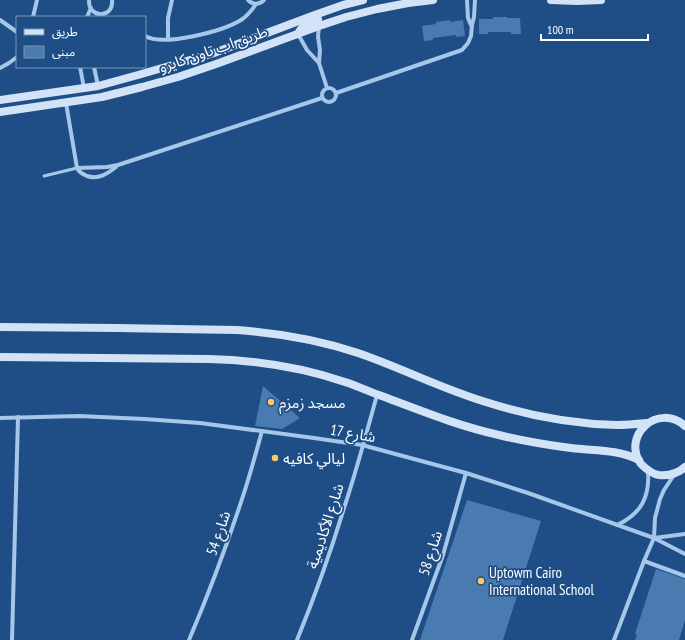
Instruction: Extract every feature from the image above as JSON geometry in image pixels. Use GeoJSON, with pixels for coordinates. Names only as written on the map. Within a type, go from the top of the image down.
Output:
{"type":"FeatureCollection","features":[{"type":"Feature","properties":{"kind":"main road","name":"طريق اب تاون كايرو"},"geometry":{"type":"LineString","coordinates":[[0,100],[98,86],[176,65],[214,53],[290,23],[343,5],[363,0]]}},
{"type":"Feature","properties":{"kind":"main road","name":"طريق اب تاون كايرو"},"geometry":{"type":"LineString","coordinates":[[0,112],[102,97],[142,87],[219,63],[346,17],[377,9],[433,0]]}},
{"type":"Feature","properties":{"kind":"main road"},"geometry":{"type":"LineString","coordinates":[[551,0],[601,0]]}},
{"type":"Feature","properties":{"kind":"main road"},"geometry":{"type":"LineString","coordinates":[[298,34],[299,30],[305,24],[329,14],[343,5]]}},
{"type":"Feature","properties":{"kind":"main road"},"geometry":{"type":"LineString","coordinates":[[66,103],[75,96],[90,91],[98,86]]}},
{"type":"Feature","properties":{"kind":"main road"},"geometry":{"type":"LineString","coordinates":[[0,327],[237,330],[279,334],[308,339],[349,350],[468,396],[528,414],[590,424],[618,425],[647,423]]}},
{"type":"Feature","properties":{"kind":"main road"},"geometry":{"type":"LineString","coordinates":[[0,357],[208,359],[277,365],[312,372],[346,382],[445,420],[492,434],[561,447],[615,452],[631,456],[639,460]]}},
{"type":"Feature","properties":{"kind":"main road"},"geometry":{"type":"LineString","coordinates":[[685,426],[672,418],[659,418],[647,423],[640,431],[636,440],[636,450],[639,460],[648,470],[656,474],[666,476],[675,474],[685,467]]}},
{"type":"Feature","properties":{"kind":"street"},"geometry":{"type":"LineString","coordinates":[[33,16],[37,0]]}},
{"type":"Feature","properties":{"kind":"street"},"geometry":{"type":"LineString","coordinates":[[87,16],[90,8],[89,0]]}},
{"type":"Feature","properties":{"kind":"street"},"geometry":{"type":"LineString","coordinates":[[90,8],[102,16],[110,9],[113,4],[112,0]]}},
{"type":"Feature","properties":{"kind":"street"},"geometry":{"type":"LineString","coordinates":[[168,39],[168,18],[172,0]]}},
{"type":"Feature","properties":{"kind":"street"},"geometry":{"type":"LineString","coordinates":[[248,0],[253,4],[256,4]]}},
{"type":"Feature","properties":{"kind":"street"},"geometry":{"type":"LineString","coordinates":[[146,36],[154,39],[168,39],[193,36],[209,32],[234,23],[247,16],[256,4],[259,4],[264,0]]}},
{"type":"Feature","properties":{"kind":"street"},"geometry":{"type":"LineString","coordinates":[[467,0],[468,18],[472,25]]}},
{"type":"Feature","properties":{"kind":"street"},"geometry":{"type":"LineString","coordinates":[[336,93],[462,50],[468,43],[471,36],[475,0]]}},
{"type":"Feature","properties":{"kind":"street"},"geometry":{"type":"LineString","coordinates":[[0,20],[16,31]]}},
{"type":"Feature","properties":{"kind":"street"},"geometry":{"type":"LineString","coordinates":[[319,26],[319,63],[327,88]]}},
{"type":"Feature","properties":{"kind":"street"},"geometry":{"type":"LineString","coordinates":[[298,34],[307,50],[319,63]]}},
{"type":"Feature","properties":{"kind":"street"},"geometry":{"type":"LineString","coordinates":[[0,68],[10,63],[16,57]]}},
{"type":"Feature","properties":{"kind":"street"},"geometry":{"type":"LineString","coordinates":[[80,68],[84,88]]}},
{"type":"Feature","properties":{"kind":"street"},"geometry":{"type":"LineString","coordinates":[[94,68],[98,86]]}},
{"type":"Feature","properties":{"kind":"street"},"geometry":{"type":"LineString","coordinates":[[322,98],[326,102],[332,102],[336,99],[336,93],[332,89],[327,88]]}},
{"type":"Feature","properties":{"kind":"street"},"geometry":{"type":"LineString","coordinates":[[322,98],[323,92],[327,88]]}},
{"type":"Feature","properties":{"kind":"street"},"geometry":{"type":"LineString","coordinates":[[77,168],[107,168],[118,165],[322,98]]}},
{"type":"Feature","properties":{"kind":"street"},"geometry":{"type":"LineString","coordinates":[[66,103],[77,168],[79,172],[91,177],[100,177],[118,165]]}},
{"type":"Feature","properties":{"kind":"street","name":"شارع الأكاديمية"},"geometry":{"type":"LineString","coordinates":[[297,640],[312,604],[346,505],[377,394]]}},
{"type":"Feature","properties":{"kind":"street","name":"شارع 17"},"geometry":{"type":"LineString","coordinates":[[0,418],[79,416],[200,423],[362,445],[466,473],[528,493],[654,538],[685,554]]}},
{"type":"Feature","properties":{"kind":"street"},"geometry":{"type":"LineString","coordinates":[[12,640],[18,417]]}},
{"type":"Feature","properties":{"kind":"street","name":"شارع 54"},"geometry":{"type":"LineString","coordinates":[[189,640],[205,602],[244,495],[262,431]]}},
{"type":"Feature","properties":{"kind":"street"},"geometry":{"type":"LineString","coordinates":[[617,525],[632,516],[638,510],[646,496],[648,488],[648,470]]}},
{"type":"Feature","properties":{"kind":"street","name":"شارع 58"},"geometry":{"type":"LineString","coordinates":[[412,640],[443,555],[466,473]]}},
{"type":"Feature","properties":{"kind":"street"},"geometry":{"type":"LineString","coordinates":[[614,640],[654,538],[657,508],[664,490],[675,474]]}},
{"type":"Feature","properties":{"kind":"street"},"geometry":{"type":"LineString","coordinates":[[654,538],[685,534]]}},
{"type":"Feature","properties":{"kind":"street"},"geometry":{"type":"LineString","coordinates":[[644,561],[685,576]]}},
{"type":"Feature","properties":{"kind":"lane"},"geometry":{"type":"LineString","coordinates":[[44,176],[77,168]]}},
{"type":"Feature","properties":{"kind":"building"},"geometry":{"type":"Polygon","coordinates":[[[493,17],[520,18],[521,34],[511,34],[511,32],[488,32],[488,34],[479,34],[479,19],[493,19],[493,17]]]}},
{"type":"Feature","properties":{"kind":"building"},"geometry":{"type":"Polygon","coordinates":[[[450,20],[450,22],[463,20],[465,36],[456,37],[456,35],[433,38],[433,40],[424,41],[422,26],[450,20]]]}},
{"type":"Feature","properties":{"kind":"building","name":"مسجد زمزم"},"geometry":{"type":"Polygon","coordinates":[[[263,386],[300,418],[282,429],[255,426],[263,386]]]}},
{"type":"Feature","properties":{"kind":"building","name":"Uptowm Cairo International School"},"geometry":{"type":"Polygon","coordinates":[[[467,500],[541,521],[503,640],[420,640],[467,500]]]}},
{"type":"Feature","properties":{"kind":"building"},"geometry":{"type":"Polygon","coordinates":[[[656,569],[685,579],[685,620],[679,640],[635,640],[637,635],[635,634],[656,569]]]}},
{"type":"Feature","properties":{"kind":"place","name":"مسجد زمزم"},"geometry":{"type":"Point","coordinates":[271,402]}},
{"type":"Feature","properties":{"kind":"place","name":"ليالي كافيه"},"geometry":{"type":"Point","coordinates":[275,458]}},
{"type":"Feature","properties":{"kind":"place","name":"Uptowm Cairo International School"},"geometry":{"type":"Point","coordinates":[481,581]}}]}
